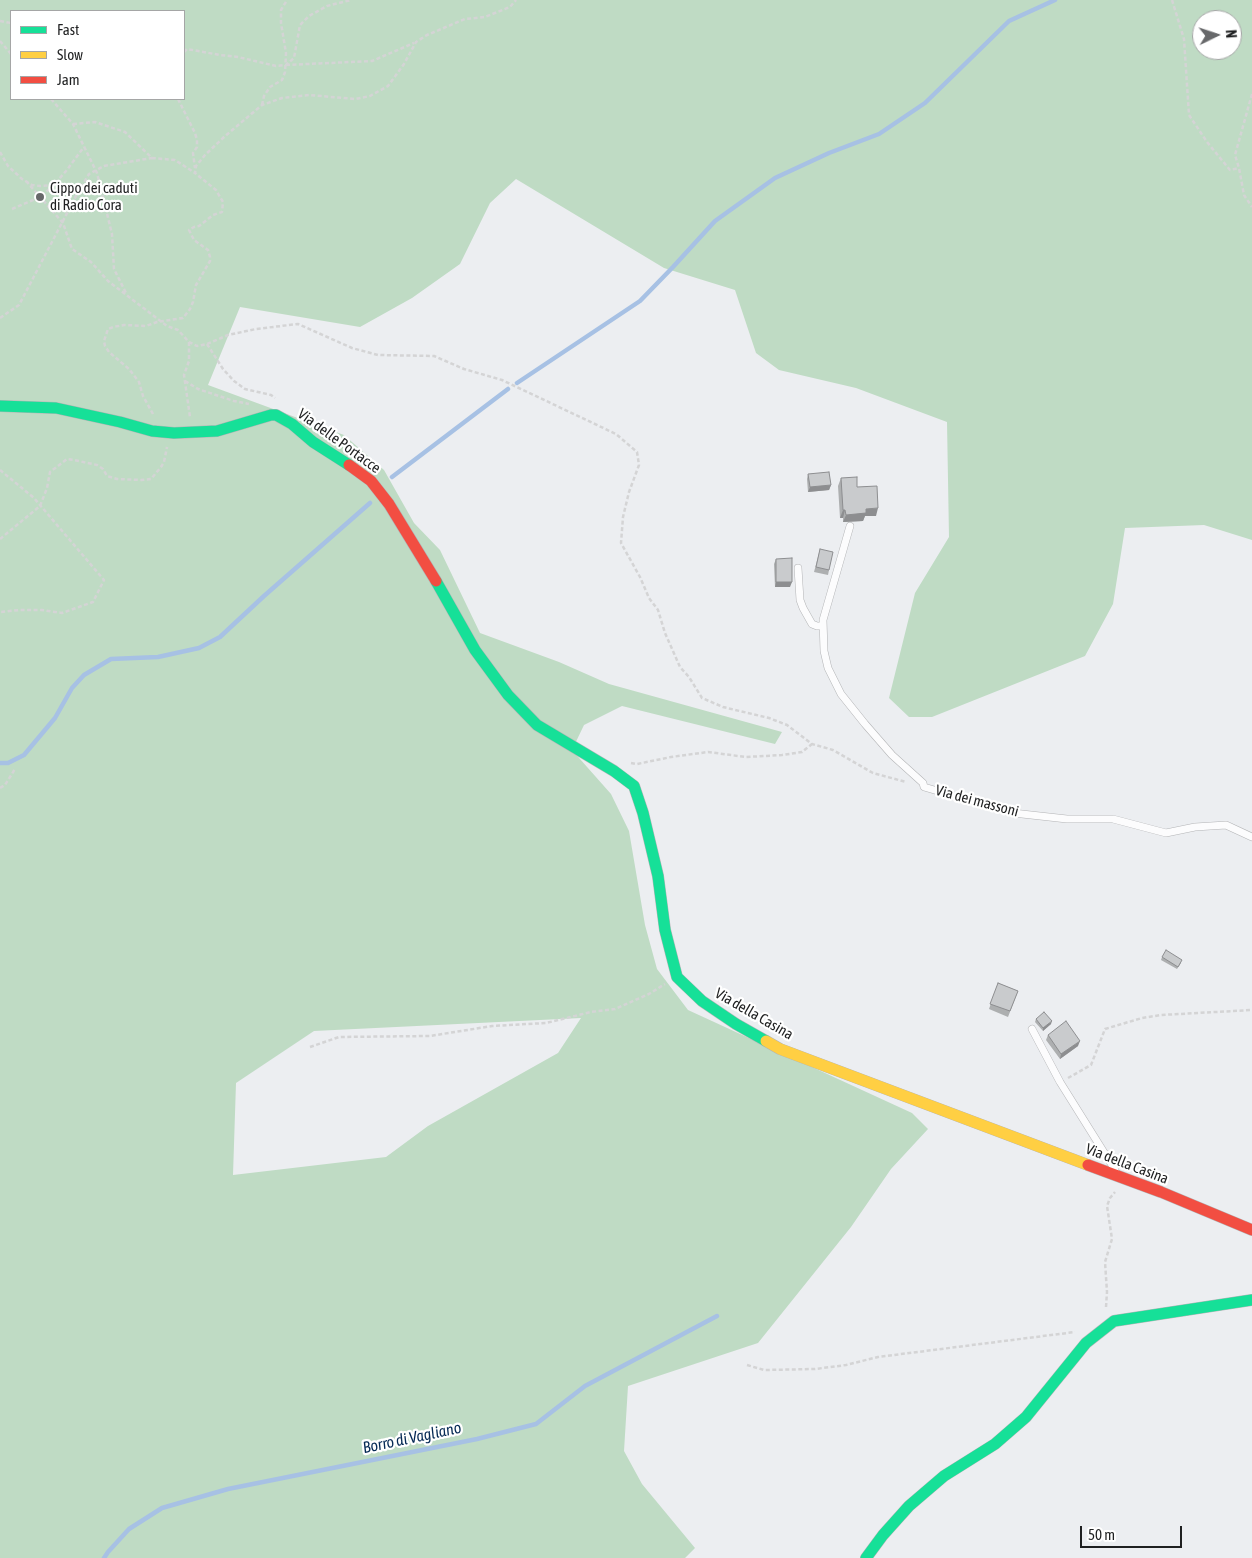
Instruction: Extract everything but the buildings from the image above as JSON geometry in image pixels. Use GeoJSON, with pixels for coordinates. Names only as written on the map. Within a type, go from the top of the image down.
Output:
{"type":"FeatureCollection","features":[{"type":"Feature","properties":{"kind":"street","name":"Via delle Portacce"},"geometry":{"type":"LineString","coordinates":[[0,406],[13,408],[56,408],[152,431],[174,433],[218,431],[276,415],[292,424],[313,442],[358,471],[371,482],[389,504],[466,632]]}},
{"type":"Feature","properties":{"kind":"street","name":"Via della Casina"},"geometry":{"type":"LineString","coordinates":[[466,632],[475,650],[508,695],[537,725],[614,771],[634,786],[643,813],[658,876],[664,930],[677,976],[702,1001],[736,1024],[780,1049],[1119,1176],[1252,1230]]}},
{"type":"Feature","properties":{"kind":"street"},"geometry":{"type":"LineString","coordinates":[[866,1558],[883,1535],[909,1506],[944,1476],[995,1444],[1026,1417],[1086,1343],[1114,1321],[1252,1300]]}},
{"type":"Feature","properties":{"kind":"lane","name":"Via dei massoni"},"geometry":{"type":"LineString","coordinates":[[850,526],[823,626],[824,651],[828,668],[841,694],[880,742],[923,783],[924,787],[1013,813],[1067,818],[1113,819],[1166,833],[1195,827],[1226,825],[1252,836]]}},
{"type":"Feature","properties":{"kind":"lane"},"geometry":{"type":"LineString","coordinates":[[798,568],[800,600],[812,624],[823,626]]}},
{"type":"Feature","properties":{"kind":"lane"},"geometry":{"type":"LineString","coordinates":[[1032,1029],[1060,1082],[1119,1176]]}},
{"type":"Feature","properties":{"kind":"path"},"geometry":{"type":"LineString","coordinates":[[262,105],[264,96],[270,86],[282,80],[285,72],[286,54],[281,10],[287,0]]}},
{"type":"Feature","properties":{"kind":"path"},"geometry":{"type":"LineString","coordinates":[[286,65],[294,58],[300,25],[309,16],[327,6],[351,0]]}},
{"type":"Feature","properties":{"kind":"path"},"geometry":{"type":"LineString","coordinates":[[185,51],[187,49],[238,56],[276,66],[372,61],[416,42],[427,35],[465,20],[485,17],[510,7],[516,0]]}},
{"type":"Feature","properties":{"kind":"path"},"geometry":{"type":"LineString","coordinates":[[1172,0],[1184,39],[1189,116],[1230,170],[1239,168]]}},
{"type":"Feature","properties":{"kind":"path"},"geometry":{"type":"LineString","coordinates":[[0,41],[10,53]]}},
{"type":"Feature","properties":{"kind":"path"},"geometry":{"type":"LineString","coordinates":[[195,173],[196,166],[205,155],[262,105],[282,98],[309,95],[355,99],[370,96],[388,86],[404,64],[416,42]]}},
{"type":"Feature","properties":{"kind":"path"},"geometry":{"type":"LineString","coordinates":[[1252,94],[1235,155],[1244,195],[1252,206]]}},
{"type":"Feature","properties":{"kind":"path"},"geometry":{"type":"LineString","coordinates":[[52,100],[72,124],[97,173],[112,234],[114,269],[126,294]]}},
{"type":"Feature","properties":{"kind":"path"},"geometry":{"type":"LineString","coordinates":[[178,100],[195,133],[196,147],[193,153],[195,173]]}},
{"type":"Feature","properties":{"kind":"path"},"geometry":{"type":"LineString","coordinates":[[72,124],[95,122],[125,132],[152,158]]}},
{"type":"Feature","properties":{"kind":"path"},"geometry":{"type":"LineString","coordinates":[[12,209],[40,197],[54,185],[84,146]]}},
{"type":"Feature","properties":{"kind":"path"},"geometry":{"type":"LineString","coordinates":[[0,152],[8,166],[32,185],[54,185]]}},
{"type":"Feature","properties":{"kind":"path"},"geometry":{"type":"LineString","coordinates":[[0,318],[19,305],[89,174],[104,166],[152,158],[174,160],[195,173],[216,190],[223,202],[222,212],[213,215],[199,226],[189,230],[194,240],[208,250],[210,258],[196,285],[190,309],[183,318],[161,321],[146,326],[113,326],[108,329],[104,341],[109,352],[129,369],[139,382],[143,396],[155,416]]}},
{"type":"Feature","properties":{"kind":"path"},"geometry":{"type":"LineString","coordinates":[[26,181],[63,222],[72,249],[92,262],[108,281],[161,321],[178,330],[189,342],[197,346],[228,335],[256,329],[298,324],[352,348],[378,355],[434,356],[464,369],[502,380],[616,434],[637,452],[639,465],[629,492],[623,517],[621,543],[640,577],[649,598],[658,610],[665,633],[680,667],[689,677],[702,698],[723,707],[769,718],[786,726],[812,744],[833,750],[873,773],[924,787]]}},
{"type":"Feature","properties":{"kind":"path"},"geometry":{"type":"LineString","coordinates":[[189,342],[189,361],[184,375],[190,417],[194,429],[198,432]]}},
{"type":"Feature","properties":{"kind":"path"},"geometry":{"type":"LineString","coordinates":[[207,344],[223,369],[239,385],[260,394],[270,395],[280,401]]}},
{"type":"Feature","properties":{"kind":"path"},"geometry":{"type":"LineString","coordinates":[[185,381],[198,389],[234,401],[257,406]]}},
{"type":"Feature","properties":{"kind":"path"},"geometry":{"type":"LineString","coordinates":[[0,539],[40,506],[47,488],[50,472],[67,460],[84,461],[97,465],[103,469],[107,476],[117,479],[151,479],[164,462],[167,448],[174,433]]}},
{"type":"Feature","properties":{"kind":"path"},"geometry":{"type":"LineString","coordinates":[[0,470],[34,498],[104,580],[93,602],[62,613],[42,610],[0,612]]}},
{"type":"Feature","properties":{"kind":"path"},"geometry":{"type":"LineString","coordinates":[[628,763],[637,764],[708,752],[746,757],[782,755],[802,752],[812,744]]}},
{"type":"Feature","properties":{"kind":"path"},"geometry":{"type":"LineString","coordinates":[[0,788],[5,785],[15,769]]}},
{"type":"Feature","properties":{"kind":"path"},"geometry":{"type":"LineString","coordinates":[[310,1047],[338,1037],[430,1036],[492,1026],[546,1023],[591,1012],[615,1009],[649,994],[677,976]]}},
{"type":"Feature","properties":{"kind":"path"},"geometry":{"type":"LineString","coordinates":[[1060,1082],[1091,1065],[1105,1029],[1161,1014],[1252,1010]]}},
{"type":"Feature","properties":{"kind":"path"},"geometry":{"type":"LineString","coordinates":[[1106,1309],[1105,1262],[1112,1239],[1107,1206],[1117,1188],[1119,1176]]}},
{"type":"Feature","properties":{"kind":"path"},"geometry":{"type":"LineString","coordinates":[[747,1365],[764,1370],[815,1369],[846,1365],[878,1357],[1082,1331]]}},
{"type":"Feature","properties":{"kind":"green space"},"geometry":{"type":"Polygon","coordinates":[[[0,0],[1252,0],[1252,540],[1204,525],[1125,528],[1113,604],[1085,656],[932,717],[909,717],[889,698],[915,593],[949,537],[947,422],[856,388],[779,370],[756,353],[735,290],[664,268],[516,179],[490,203],[460,264],[412,298],[360,327],[240,307],[208,385],[344,435],[384,470],[414,523],[440,550],[480,633],[559,662],[609,684],[782,732],[775,744],[622,706],[584,725],[572,750],[611,794],[629,831],[645,925],[657,969],[688,1010],[912,1113],[928,1129],[891,1169],[851,1227],[758,1343],[628,1386],[624,1451],[642,1484],[695,1548],[685,1558],[0,1558],[0,0]],[[581,1018],[314,1031],[236,1083],[233,1175],[386,1157],[428,1126],[558,1053],[581,1018]]]}},
{"type":"Feature","properties":{"kind":"waterway"},"geometry":{"type":"LineString","coordinates":[[517,383],[640,301],[715,221],[775,178],[829,153],[879,134],[925,103],[1009,21],[1055,0]]}},
{"type":"Feature","properties":{"kind":"waterway"},"geometry":{"type":"LineString","coordinates":[[392,477],[508,389]]}},
{"type":"Feature","properties":{"kind":"waterway"},"geometry":{"type":"LineString","coordinates":[[0,763],[8,763],[24,755],[55,718],[72,688],[84,675],[111,659],[158,657],[199,648],[220,637],[370,503]]}},
{"type":"Feature","properties":{"kind":"waterway","name":"Borro di Vagliano"},"geometry":{"type":"LineString","coordinates":[[104,1558],[129,1529],[162,1508],[228,1489],[477,1439],[536,1424],[585,1386],[717,1316]]}},
{"type":"Feature","properties":{"kind":"traffic: fast"},"geometry":{"type":"LineString","coordinates":[[0,406],[56,408],[152,431],[174,433],[217,431],[276,415],[292,424],[313,442],[349,465]]}},
{"type":"Feature","properties":{"kind":"traffic: fast"},"geometry":{"type":"LineString","coordinates":[[436,581],[475,650],[508,695],[537,725],[614,771],[634,786],[643,813],[658,876],[665,930],[677,977],[702,1001],[766,1041]]}},
{"type":"Feature","properties":{"kind":"traffic: fast"},"geometry":{"type":"LineString","coordinates":[[866,1558],[883,1535],[909,1506],[944,1476],[995,1444],[1026,1417],[1086,1343],[1114,1321],[1252,1300]]}},
{"type":"Feature","properties":{"kind":"traffic: slow"},"geometry":{"type":"LineString","coordinates":[[766,1041],[780,1049],[1088,1165]]}},
{"type":"Feature","properties":{"kind":"traffic: jam"},"geometry":{"type":"LineString","coordinates":[[349,465],[371,481],[389,504],[436,581]]}},
{"type":"Feature","properties":{"kind":"traffic: jam"},"geometry":{"type":"LineString","coordinates":[[1088,1165],[1161,1192],[1252,1230]]}},
{"type":"Feature","properties":{"kind":"place","name":"Cippo dei caduti di Radio Cora"},"geometry":{"type":"Point","coordinates":[40,197]}}]}
